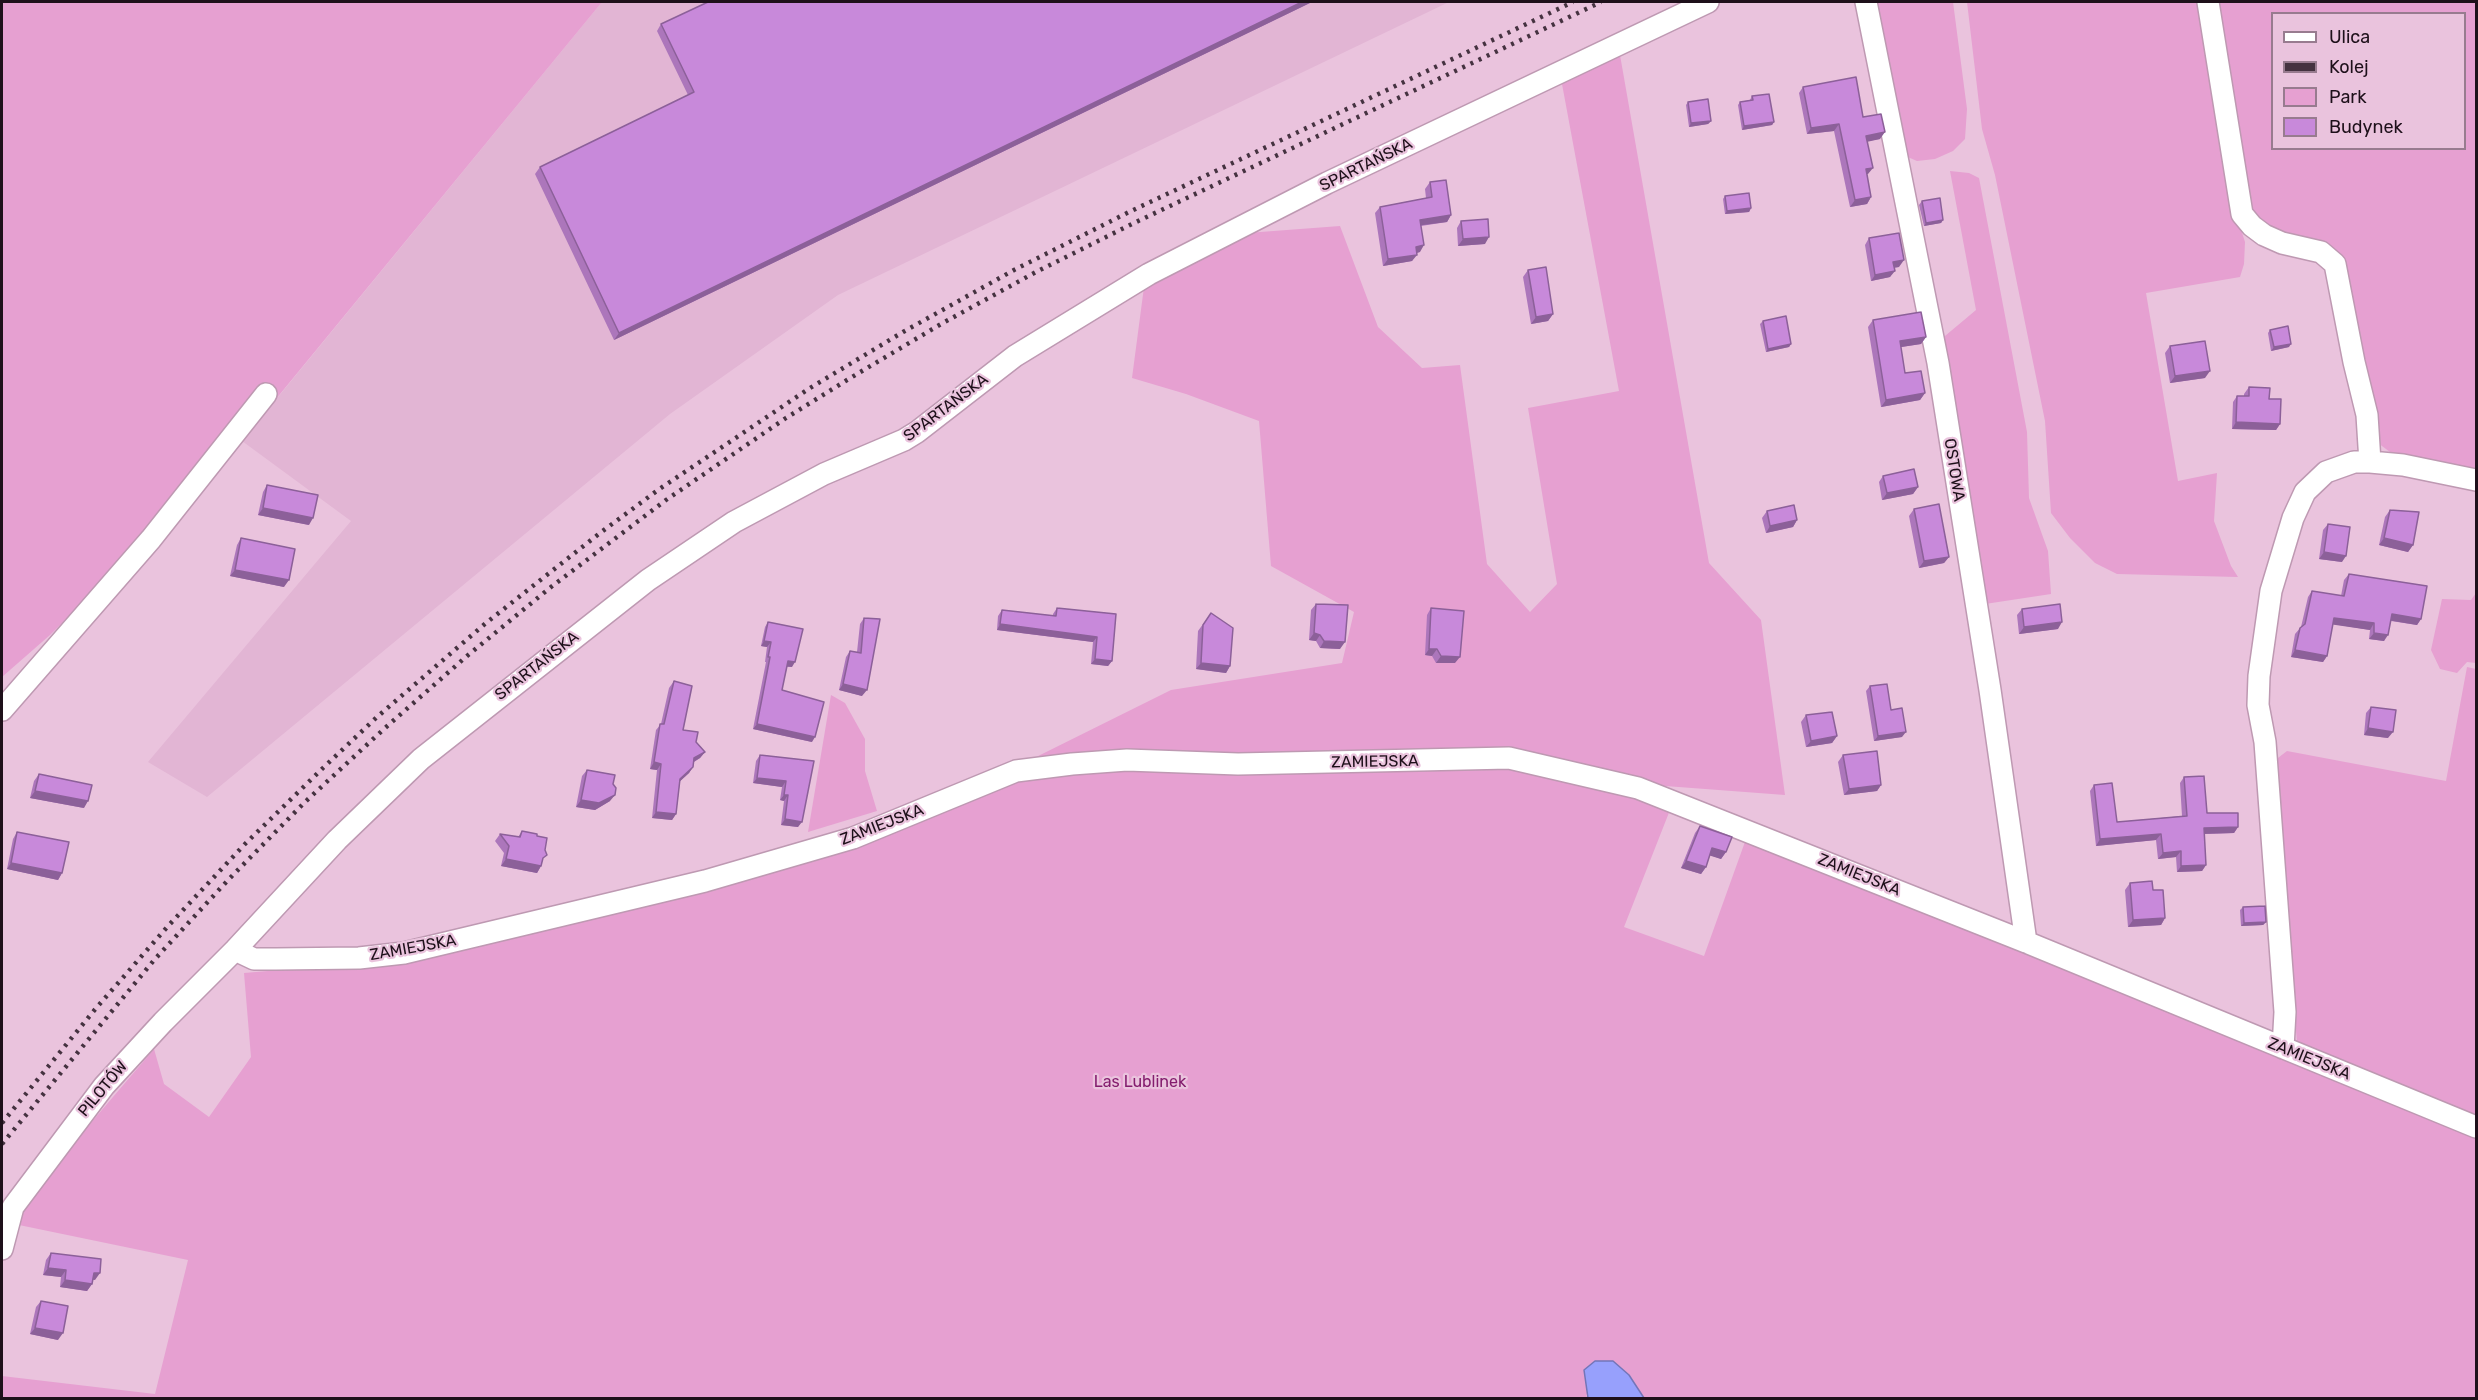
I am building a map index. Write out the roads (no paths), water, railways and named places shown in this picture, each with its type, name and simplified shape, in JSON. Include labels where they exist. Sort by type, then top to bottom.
[{"type":"street","name":"SPARTAŃSKA","points":[[235,950],[337,840],[421,759],[648,580],[718,532],[824,474],[904,440],[1006,362],[1149,274],[1327,183],[1708,2]]},
{"type":"street","name":"OSTOWA","points":[[1866,2],[1938,363],[1990,690],[2026,942]]},
{"type":"street","points":[[2208,2],[2242,214],[2264,235],[2282,243],[2321,252],[2335,264],[2367,415],[2370,462]]},
{"type":"street","points":[[2,710],[151,539],[266,394]]},
{"type":"street","points":[[2283,1048],[2285,1012],[2265,742],[2258,705],[2259,676],[2271,591],[2293,518],[2306,492],[2326,472],[2354,462],[2403,465],[2476,480]]},
{"type":"street","name":"ZAMIEJSKA","points":[[235,950],[254,959],[325,960],[404,953],[705,881],[853,838],[1016,771],[1127,760],[1238,764],[1509,758],[1638,788],[2026,942],[2476,1127]]},
{"type":"street","name":"PILOTÓW","points":[[2,1249],[13,1207],[104,1086],[163,1022],[235,950]]},
{"type":"water","points":[[1595,1361],[1613,1361],[1629,1375],[1644,1398],[1588,1398],[1584,1370]]},
{"type":"railway","points":[[2,1123],[97,1007],[169,925],[245,844],[323,768],[377,717],[486,623],[658,490],[810,388],[903,332],[1014,270],[1129,212],[1573,2]]},
{"type":"railway","points":[[2,1144],[155,959],[305,802],[467,656],[551,587],[666,500],[786,418],[847,380],[941,324],[1036,272],[1134,223],[1601,2]]},
{"type":"park label","name":"Las Lublinek","points":[[1140,1082]]}]
